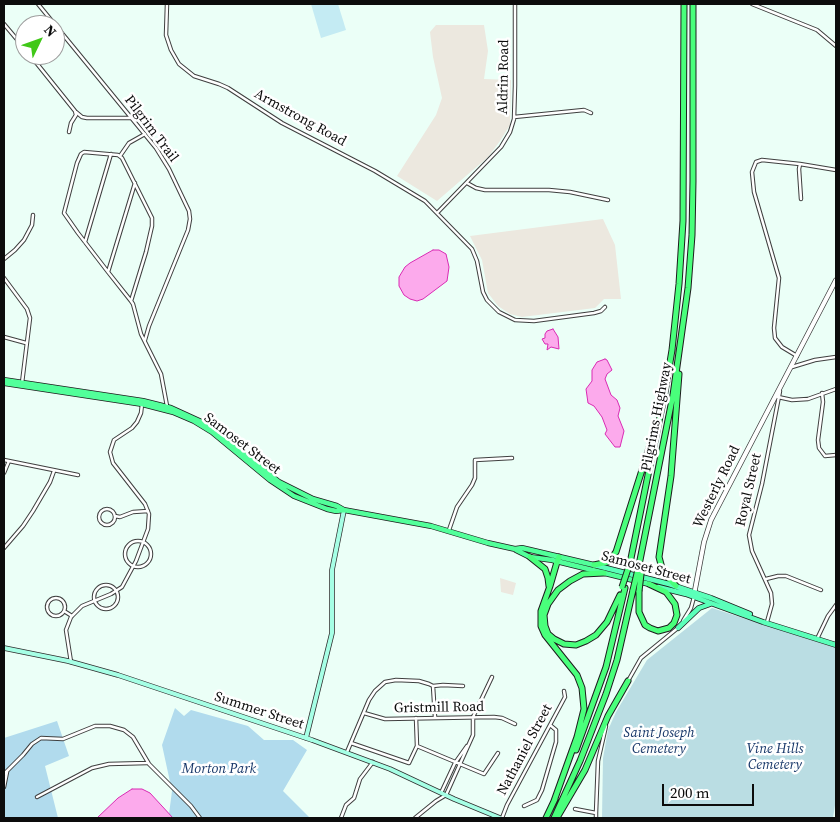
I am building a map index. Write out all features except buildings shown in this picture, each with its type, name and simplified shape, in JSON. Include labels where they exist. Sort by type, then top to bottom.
[{"type":"highway","name":"Pilgrims Highway","points":[[623,588],[630,563],[663,402],[673,342],[681,254],[684,176],[684,4]]},
{"type":"highway","name":"Pilgrims Highway","points":[[636,591],[678,365],[688,288],[692,235],[693,4]]},
{"type":"highway","points":[[676,586],[663,572],[660,557],[672,467],[676,405],[680,381],[678,365]]},
{"type":"highway","name":"Samoset Street","points":[[4,382],[142,403],[188,414],[210,427],[285,486],[306,496],[344,510],[448,531],[515,549],[530,557],[594,565]]},
{"type":"highway","points":[[594,565],[608,562],[616,552],[663,402]]},
{"type":"highway","name":"Samoset Street","points":[[515,549],[522,548],[558,560],[649,584]]},
{"type":"highway","points":[[530,557],[542,565],[546,572],[549,581],[548,592]]},
{"type":"highway","points":[[554,801],[579,732],[583,717],[584,701],[577,675],[542,631],[540,615],[558,560]]},
{"type":"highway","points":[[604,573],[590,573],[578,576],[565,584],[553,596],[546,608],[544,618],[546,630],[554,639],[570,645],[582,644],[591,638],[602,629],[612,615],[623,588]]},
{"type":"highway","points":[[636,591],[640,612],[645,625],[655,630],[669,628],[677,615],[675,604],[671,596],[666,592],[649,584]]},
{"type":"highway","points":[[546,818],[596,698],[612,641],[623,588]]},
{"type":"highway","points":[[555,818],[606,694],[636,591]]},
{"type":"highway","points":[[555,818],[585,770],[608,716],[628,681]]},
{"type":"main road","points":[[306,738],[332,633],[332,570],[344,510]]},
{"type":"main road","name":"Samoset Street","points":[[594,565],[676,586],[713,604],[836,645]]},
{"type":"main road","name":"Samoset Street","points":[[649,584],[694,595],[767,622]]},
{"type":"main road","points":[[678,628],[699,608],[713,604]]},
{"type":"main road","name":"Summer Street","points":[[4,648],[71,662],[118,675],[306,738],[403,774],[501,818]]},
{"type":"street","name":"Pilgrim Trail","points":[[38,4],[145,134],[166,164],[186,204],[190,219],[187,234],[149,326],[145,341]]},
{"type":"street","name":"Armstrong Road","points":[[167,4],[166,35],[171,50],[179,64],[194,76],[228,88],[282,123],[329,146],[418,196],[438,212],[472,248],[477,261],[483,292],[494,308],[504,316],[515,320],[534,321],[594,313],[605,307]]},
{"type":"street","name":"Aldrin Road","points":[[438,212],[505,142],[513,126],[515,4]]},
{"type":"street","points":[[752,4],[817,30],[836,46]]},
{"type":"street","points":[[4,24],[15,37]]},
{"type":"street","points":[[38,65],[81,116],[87,118],[132,118]]},
{"type":"street","points":[[514,117],[584,110],[591,113]]},
{"type":"street","points":[[69,132],[70,123],[76,115],[75,111]]},
{"type":"street","points":[[120,156],[129,143],[145,134]]},
{"type":"street","points":[[131,301],[146,252],[152,221],[135,182],[120,156],[84,152],[77,163],[64,213],[131,301],[136,311],[141,334],[161,374],[166,408]]},
{"type":"street","points":[[85,242],[111,154]]},
{"type":"street","points":[[797,356],[782,347],[775,338],[774,328],[779,278],[755,195],[752,172],[755,165],[762,160],[836,170]]},
{"type":"street","points":[[800,164],[801,199]]},
{"type":"street","points":[[108,272],[135,182]]},
{"type":"street","points":[[467,183],[485,190],[548,190],[572,192],[608,200]]},
{"type":"street","points":[[4,259],[16,250],[24,240],[32,225],[33,215]]},
{"type":"street","points":[[4,278],[29,313],[30,321],[21,384]]},
{"type":"street","name":"Westerly Road","points":[[596,818],[598,761],[608,721],[641,658],[678,628],[689,611],[694,595],[703,546],[711,520],[790,368],[835,287],[836,280]]},
{"type":"street","points":[[4,337],[27,343]]},
{"type":"street","points":[[790,368],[815,360],[836,357]]},
{"type":"street","name":"Royal Street","points":[[767,622],[772,600],[771,589],[752,550],[748,535],[762,484],[780,387]]},
{"type":"street","points":[[778,397],[792,400],[808,399],[836,388]]},
{"type":"street","points":[[822,394],[823,402],[818,448],[825,456],[836,455]]},
{"type":"street","points":[[71,662],[66,630],[72,616],[82,606],[117,591],[125,583],[144,542],[149,524],[148,510],[142,498],[113,463],[110,452],[114,440],[138,422],[142,403]]},
{"type":"street","points":[[448,531],[457,507],[475,478],[475,460],[512,458]]},
{"type":"street","points":[[4,460],[78,475]]},
{"type":"street","points":[[4,472],[9,462]]},
{"type":"street","points":[[4,548],[33,511],[50,482],[54,470]]},
{"type":"street","points":[[107,508],[113,511],[115,516],[113,522],[107,525],[102,523],[99,517],[102,510],[107,508]]},
{"type":"street","points":[[115,516],[120,517],[133,512],[148,510]]},
{"type":"street","points":[[134,542],[144,542],[150,549],[150,559],[144,566],[134,566],[128,563],[125,558],[126,548],[134,542]]},
{"type":"street","points":[[766,579],[775,576],[786,576],[821,590]]},
{"type":"street","points":[[111,585],[117,591],[118,599],[112,608],[101,608],[94,601],[94,592],[100,586],[111,585]]},
{"type":"street","points":[[55,598],[61,600],[65,606],[64,611],[59,615],[51,614],[48,609],[49,602],[55,598]]},
{"type":"street","points":[[817,639],[828,616],[836,605]]},
{"type":"street","points":[[64,611],[72,616]]},
{"type":"street","points":[[416,818],[444,794],[460,765],[474,730],[474,717],[492,677]]},
{"type":"street","points":[[347,753],[364,713],[376,691],[385,682],[396,680],[419,681],[433,686],[462,686]]},
{"type":"street","points":[[433,686],[435,718]]},
{"type":"street","name":"Nathaniel Street","points":[[501,818],[565,697],[564,691]]},
{"type":"street","name":"Gristmill Road","points":[[364,713],[385,719],[502,718],[515,724]]},
{"type":"street","points":[[351,743],[407,763],[410,761],[417,746],[416,718]]},
{"type":"street","points":[[524,806],[535,802],[539,797],[556,742],[557,730],[550,724]]},
{"type":"street","points":[[4,787],[5,773],[32,744],[41,738],[63,739],[91,727],[102,725],[118,728],[128,733],[148,763],[191,806],[200,818]]},
{"type":"street","points":[[444,794],[455,763],[468,745]]},
{"type":"street","points":[[417,746],[484,774],[498,753]]},
{"type":"street","points":[[37,797],[92,768],[132,762],[148,763]]},
{"type":"street","points":[[341,818],[346,805],[354,798],[361,776],[373,762]]},
{"type":"street","points":[[575,810],[596,813]]},
{"type":"shaded area","points":[[311,4],[338,4],[346,30],[321,38]]},
{"type":"shaded area","points":[[436,25],[484,25],[488,51],[484,79],[511,80],[510,125],[488,157],[437,201],[397,176],[436,115],[442,98],[433,57],[430,32]]},
{"type":"shaded area","points":[[603,219],[615,245],[621,299],[604,299],[595,308],[522,317],[510,314],[498,306],[488,293],[482,260],[470,236]]},
{"type":"shaded area","points":[[433,250],[439,250],[446,254],[449,267],[447,281],[423,299],[417,301],[410,299],[404,295],[399,286],[399,277],[410,263]]},
{"type":"shaded area","points":[[553,329],[558,337],[559,349],[551,347],[547,350],[548,344],[545,344],[542,339],[545,338],[547,331]]},
{"type":"shaded area","points":[[605,359],[612,370],[605,379],[611,395],[617,400],[620,408],[618,416],[624,431],[620,447],[615,447],[605,434],[607,430],[602,417],[594,406],[588,403],[586,389],[592,381],[592,370],[597,362]]},
{"type":"shaded area","points":[[500,578],[516,583],[513,595],[501,592]]},
{"type":"shaded area","points":[[132,789],[142,789],[150,793],[173,818],[97,818],[118,798]]},
{"type":"green space","name":"Vine Hills Cemetery","points":[[712,608],[836,648],[836,799],[833,818],[602,818],[603,758],[608,730],[616,712],[647,660]]},
{"type":"green space","name":"Morton Park","points":[[175,708],[184,716],[191,710],[248,726],[264,740],[293,740],[307,750],[283,791],[310,818],[115,818],[169,814],[172,791],[162,745]]},
{"type":"green space","points":[[57,721],[69,756],[45,766],[58,818],[4,818],[4,738]]},
{"type":"park label","name":"Saint Joseph Cemetery","points":[[659,742]]}]
